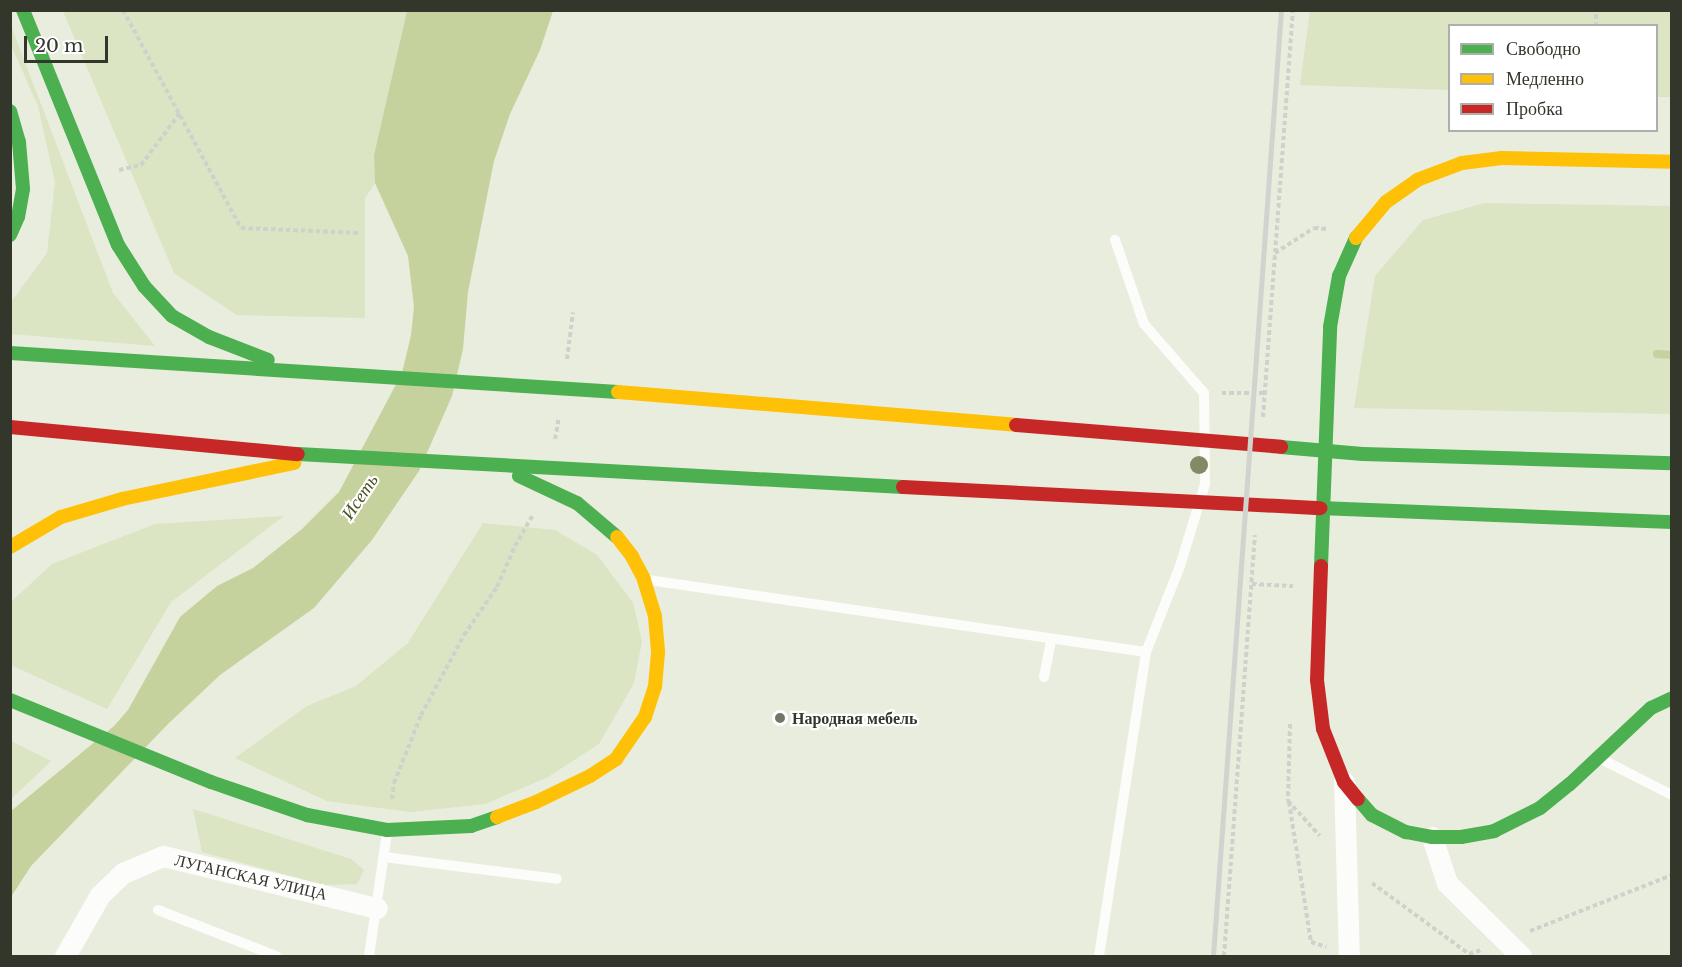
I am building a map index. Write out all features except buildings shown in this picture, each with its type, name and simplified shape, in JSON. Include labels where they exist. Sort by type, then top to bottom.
[{"type":"main road","points":[[23,10],[118,245],[144,286],[172,316],[209,337],[297,372]]},
{"type":"main road","points":[[10,236],[18,217],[23,189],[20,142],[12,115]]},
{"type":"main road","points":[[1671,162],[1502,158],[1462,163],[1417,180],[1386,202],[1359,232],[1339,276],[1330,327],[1317,680],[1323,729],[1344,782],[1372,815],[1406,832],[1432,837],[1461,837],[1494,831],[1518,821],[1570,784],[1651,708],[1671,698]]},
{"type":"main road","points":[[10,353],[621,392],[1363,454],[1671,463]]},
{"type":"main road","points":[[10,427],[326,457],[495,467],[1359,510],[1671,522]]},
{"type":"main road","points":[[10,547],[61,517],[122,499],[326,457]]},
{"type":"main road","points":[[10,700],[211,782],[307,814],[387,830],[471,826],[536,802],[590,777],[616,759],[633,738],[645,717],[655,687],[658,651],[655,616],[644,579],[632,556],[611,529],[577,503],[543,484],[495,467]]},
{"type":"street","points":[[1344,782],[1349,956]]},
{"type":"street","points":[[1432,837],[1447,883],[1507,940],[1521,957]]},
{"type":"street","name":"ЛУГАНСКАЯ УЛИЦА","points":[[65,957],[100,895],[123,873],[163,856],[376,908]]},
{"type":"lane","points":[[1099,957],[1146,652],[1180,566],[1205,484],[1204,393],[1144,324],[1115,240]]},
{"type":"lane","points":[[644,579],[1146,652]]},
{"type":"lane","points":[[1044,677],[1051,640]]},
{"type":"lane","points":[[1598,757],[1671,795]]},
{"type":"lane","points":[[369,957],[387,830]]},
{"type":"lane","points":[[384,857],[556,879]]},
{"type":"lane","points":[[158,910],[276,957]]},
{"type":"path","points":[[123,10],[241,228],[360,233]]},
{"type":"path","points":[[1275,253],[1314,228],[1329,229],[1326,239]]},
{"type":"path","points":[[566,367],[573,312]]},
{"type":"path","points":[[1204,393],[1265,393]]},
{"type":"path","points":[[553,444],[560,413]]},
{"type":"path","points":[[387,830],[394,783],[422,715],[464,635],[497,587],[515,546],[537,510],[543,484]]},
{"type":"path","points":[[1295,598],[1296,574]]},
{"type":"path","points":[[1252,584],[1295,586],[1320,583]]},
{"type":"path","points":[[1290,723],[1288,801],[1311,942],[1349,956]]},
{"type":"path","points":[[1288,801],[1346,864],[1469,954],[1671,875]]},
{"type":"shaded area","points":[[63,11],[407,11],[374,155],[375,183],[365,198],[365,318],[237,315],[174,273]]},
{"type":"shaded area","points":[[1310,11],[1671,11],[1671,97],[1658,97],[1658,24],[1448,24],[1448,90],[1300,85]]},
{"type":"shaded area","points":[[10,23],[113,293],[155,346],[11,334],[11,302],[47,253],[55,182],[38,106],[11,45]]},
{"type":"shaded area","points":[[1485,203],[1671,206],[1671,414],[1354,408],[1375,276],[1423,220]]},
{"type":"shaded area","points":[[284,516],[171,602],[107,709],[11,665],[11,602],[52,564],[155,524]]},
{"type":"shaded area","points":[[483,523],[555,530],[597,555],[633,603],[642,641],[634,683],[599,744],[548,777],[485,804],[410,812],[327,801],[235,758],[307,706],[356,686],[408,643]]},
{"type":"shaded area","points":[[11,741],[51,761],[11,799]]},
{"type":"shaded area","points":[[193,809],[351,859],[364,870],[357,884],[325,885],[202,852]]},
{"type":"water","name":"Исеть","points":[[407,11],[553,11],[540,50],[510,114],[494,161],[468,292],[463,349],[452,396],[419,471],[372,540],[314,608],[220,675],[168,724],[31,866],[11,897],[11,811],[114,726],[128,710],[180,617],[217,586],[253,568],[302,529],[339,492],[402,373],[411,335],[414,307],[408,256],[375,183],[374,155]]},
{"type":"waterway","points":[[1657,354],[1672,355]]},
{"type":"railway","points":[[1213,956],[1281,10]]},
{"type":"traffic: fast","points":[[23,10],[118,245],[144,286],[172,316],[209,337],[268,360]]},
{"type":"traffic: fast","points":[[10,111],[19,142],[23,189],[18,217],[10,235]]},
{"type":"traffic: fast","points":[[1321,566],[1330,327],[1339,276],[1356,238]]},
{"type":"traffic: fast","points":[[10,353],[618,392]]},
{"type":"traffic: fast","points":[[1281,447],[1363,454],[1672,463]]},
{"type":"traffic: fast","points":[[298,454],[903,487]]},
{"type":"traffic: fast","points":[[519,476],[577,503],[617,537]]},
{"type":"traffic: fast","points":[[1320,508],[1672,522]]},
{"type":"traffic: fast","points":[[1358,799],[1372,815],[1406,832],[1432,837],[1461,837],[1494,831],[1540,808],[1570,784],[1651,708],[1672,698]]},
{"type":"traffic: fast","points":[[10,700],[211,782],[307,815],[387,830],[471,826],[497,817]]},
{"type":"traffic: slow","points":[[1356,238],[1386,202],[1417,180],[1462,163],[1502,158],[1672,162]]},
{"type":"traffic: slow","points":[[618,392],[1016,425]]},
{"type":"traffic: slow","points":[[10,547],[61,517],[122,499],[294,463]]},
{"type":"traffic: slow","points":[[497,817],[536,802],[590,776],[616,759],[645,717],[655,687],[658,651],[655,616],[644,579],[632,556],[617,537]]},
{"type":"traffic: jam","points":[[1016,425],[1281,447]]},
{"type":"traffic: jam","points":[[10,427],[298,454]]},
{"type":"traffic: jam","points":[[903,487],[1320,508]]},
{"type":"traffic: jam","points":[[1321,566],[1317,680],[1323,729],[1344,782],[1358,799]]},
{"type":"place","name":"Народная мебель","points":[[780,718]]}]
